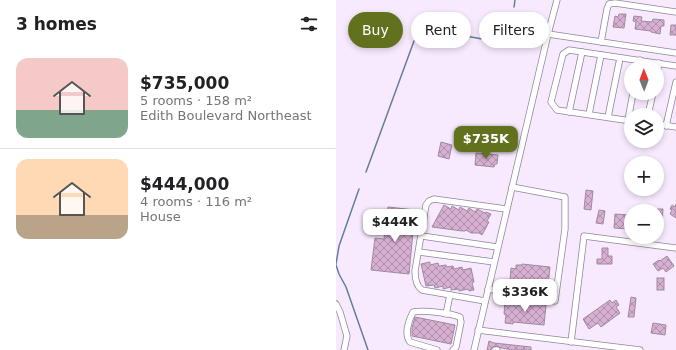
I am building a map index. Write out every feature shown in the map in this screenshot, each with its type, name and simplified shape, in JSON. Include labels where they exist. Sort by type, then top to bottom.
[{"type":"street","points":[[549,30],[557,0]]},
{"type":"street","points":[[601,42],[609,4],[615,3],[676,12]]},
{"type":"street","points":[[549,34],[676,53]]},
{"type":"street","points":[[474,350],[545,48]]},
{"type":"street","points":[[624,119],[557,110],[551,102],[563,54],[569,50],[640,60]]},
{"type":"street","points":[[569,112],[582,52]]},
{"type":"street","points":[[589,114],[601,55]]},
{"type":"street","points":[[608,117],[620,58]]},
{"type":"street","points":[[664,64],[676,66]]},
{"type":"street","points":[[676,82],[666,126],[676,127]]},
{"type":"street","points":[[488,289],[555,301],[565,230],[565,197],[512,187]]},
{"type":"street","points":[[485,301],[422,290],[418,288],[415,271],[426,205],[429,201],[434,199],[506,209]]},
{"type":"street","points":[[422,236],[498,248]]},
{"type":"street","points":[[571,342],[584,236],[676,248]]},
{"type":"street","points":[[419,252],[494,262]]},
{"type":"street","points":[[446,314],[450,295]]},
{"type":"street","points":[[336,304],[347,336],[344,350]]},
{"type":"street","points":[[437,350],[410,342],[408,340],[407,332],[413,312],[421,311],[460,317],[461,320],[456,347],[453,350]]},
{"type":"street","points":[[478,330],[640,350]]},
{"type":"building","points":[[619,14],[626,14],[624,28],[613,27],[615,16],[618,17]]},
{"type":"building","points":[[634,16],[642,17],[641,21],[652,22],[653,19],[664,20],[664,26],[661,26],[660,34],[635,29],[636,22],[633,21]]},
{"type":"building","points":[[671,25],[676,25],[676,35],[670,35]]},
{"type":"building","points":[[441,142],[452,145],[449,159],[438,156]]},
{"type":"building","points":[[476,153],[498,155],[497,164],[495,164],[494,167],[475,165]]},
{"type":"building","points":[[586,190],[593,191],[591,210],[584,209]]},
{"type":"building","points":[[676,204],[676,218],[670,214],[672,210],[670,209],[672,205],[675,207]]},
{"type":"building","points":[[444,205],[451,209],[452,206],[459,210],[460,207],[467,211],[469,208],[475,212],[477,209],[491,214],[487,221],[489,222],[482,235],[479,233],[471,233],[466,230],[462,231],[432,227]]},
{"type":"building","points":[[388,207],[415,210],[409,274],[371,270],[375,238],[384,239]]},
{"type":"building","points":[[599,210],[605,211],[603,224],[596,223]]},
{"type":"building","points":[[615,214],[624,215],[624,229],[614,228]]},
{"type":"building","points":[[602,248],[608,248],[608,256],[612,256],[612,264],[597,264],[597,259],[602,259]]},
{"type":"building","points":[[667,256],[674,266],[666,272],[663,268],[658,271],[653,264]]},
{"type":"building","points":[[430,262],[430,265],[438,263],[439,266],[453,266],[454,269],[462,267],[463,270],[471,268],[474,290],[469,291],[468,289],[459,291],[459,289],[451,290],[451,287],[443,289],[443,286],[435,288],[434,285],[426,286],[421,264]]},
{"type":"building","points":[[522,264],[550,267],[548,286],[510,282],[511,268],[516,269],[516,265]]},
{"type":"building","points":[[657,278],[664,278],[664,290],[657,290]]},
{"type":"building","points":[[631,297],[636,298],[634,317],[628,317]]},
{"type":"building","points":[[610,300],[612,303],[616,300],[619,305],[616,307],[620,313],[601,327],[598,323],[589,329],[583,319]]},
{"type":"building","points":[[505,301],[546,305],[544,325],[513,322],[513,324],[505,323]]},
{"type":"building","points":[[415,317],[455,325],[451,344],[412,336],[412,328]]},
{"type":"building","points":[[653,323],[666,325],[665,335],[651,333]]},
{"type":"building","points":[[489,341],[494,343],[531,347],[531,350],[513,350],[497,346],[493,347],[491,350],[487,350]]},
{"type":"waterway","points":[[514,7],[515,0]]},
{"type":"waterway","points":[[366,172],[414,41],[419,33],[425,30],[432,30],[479,38]]},
{"type":"waterway","points":[[336,264],[339,246],[359,189]]},
{"type":"waterway","points":[[336,265],[346,287],[368,350]]}]
